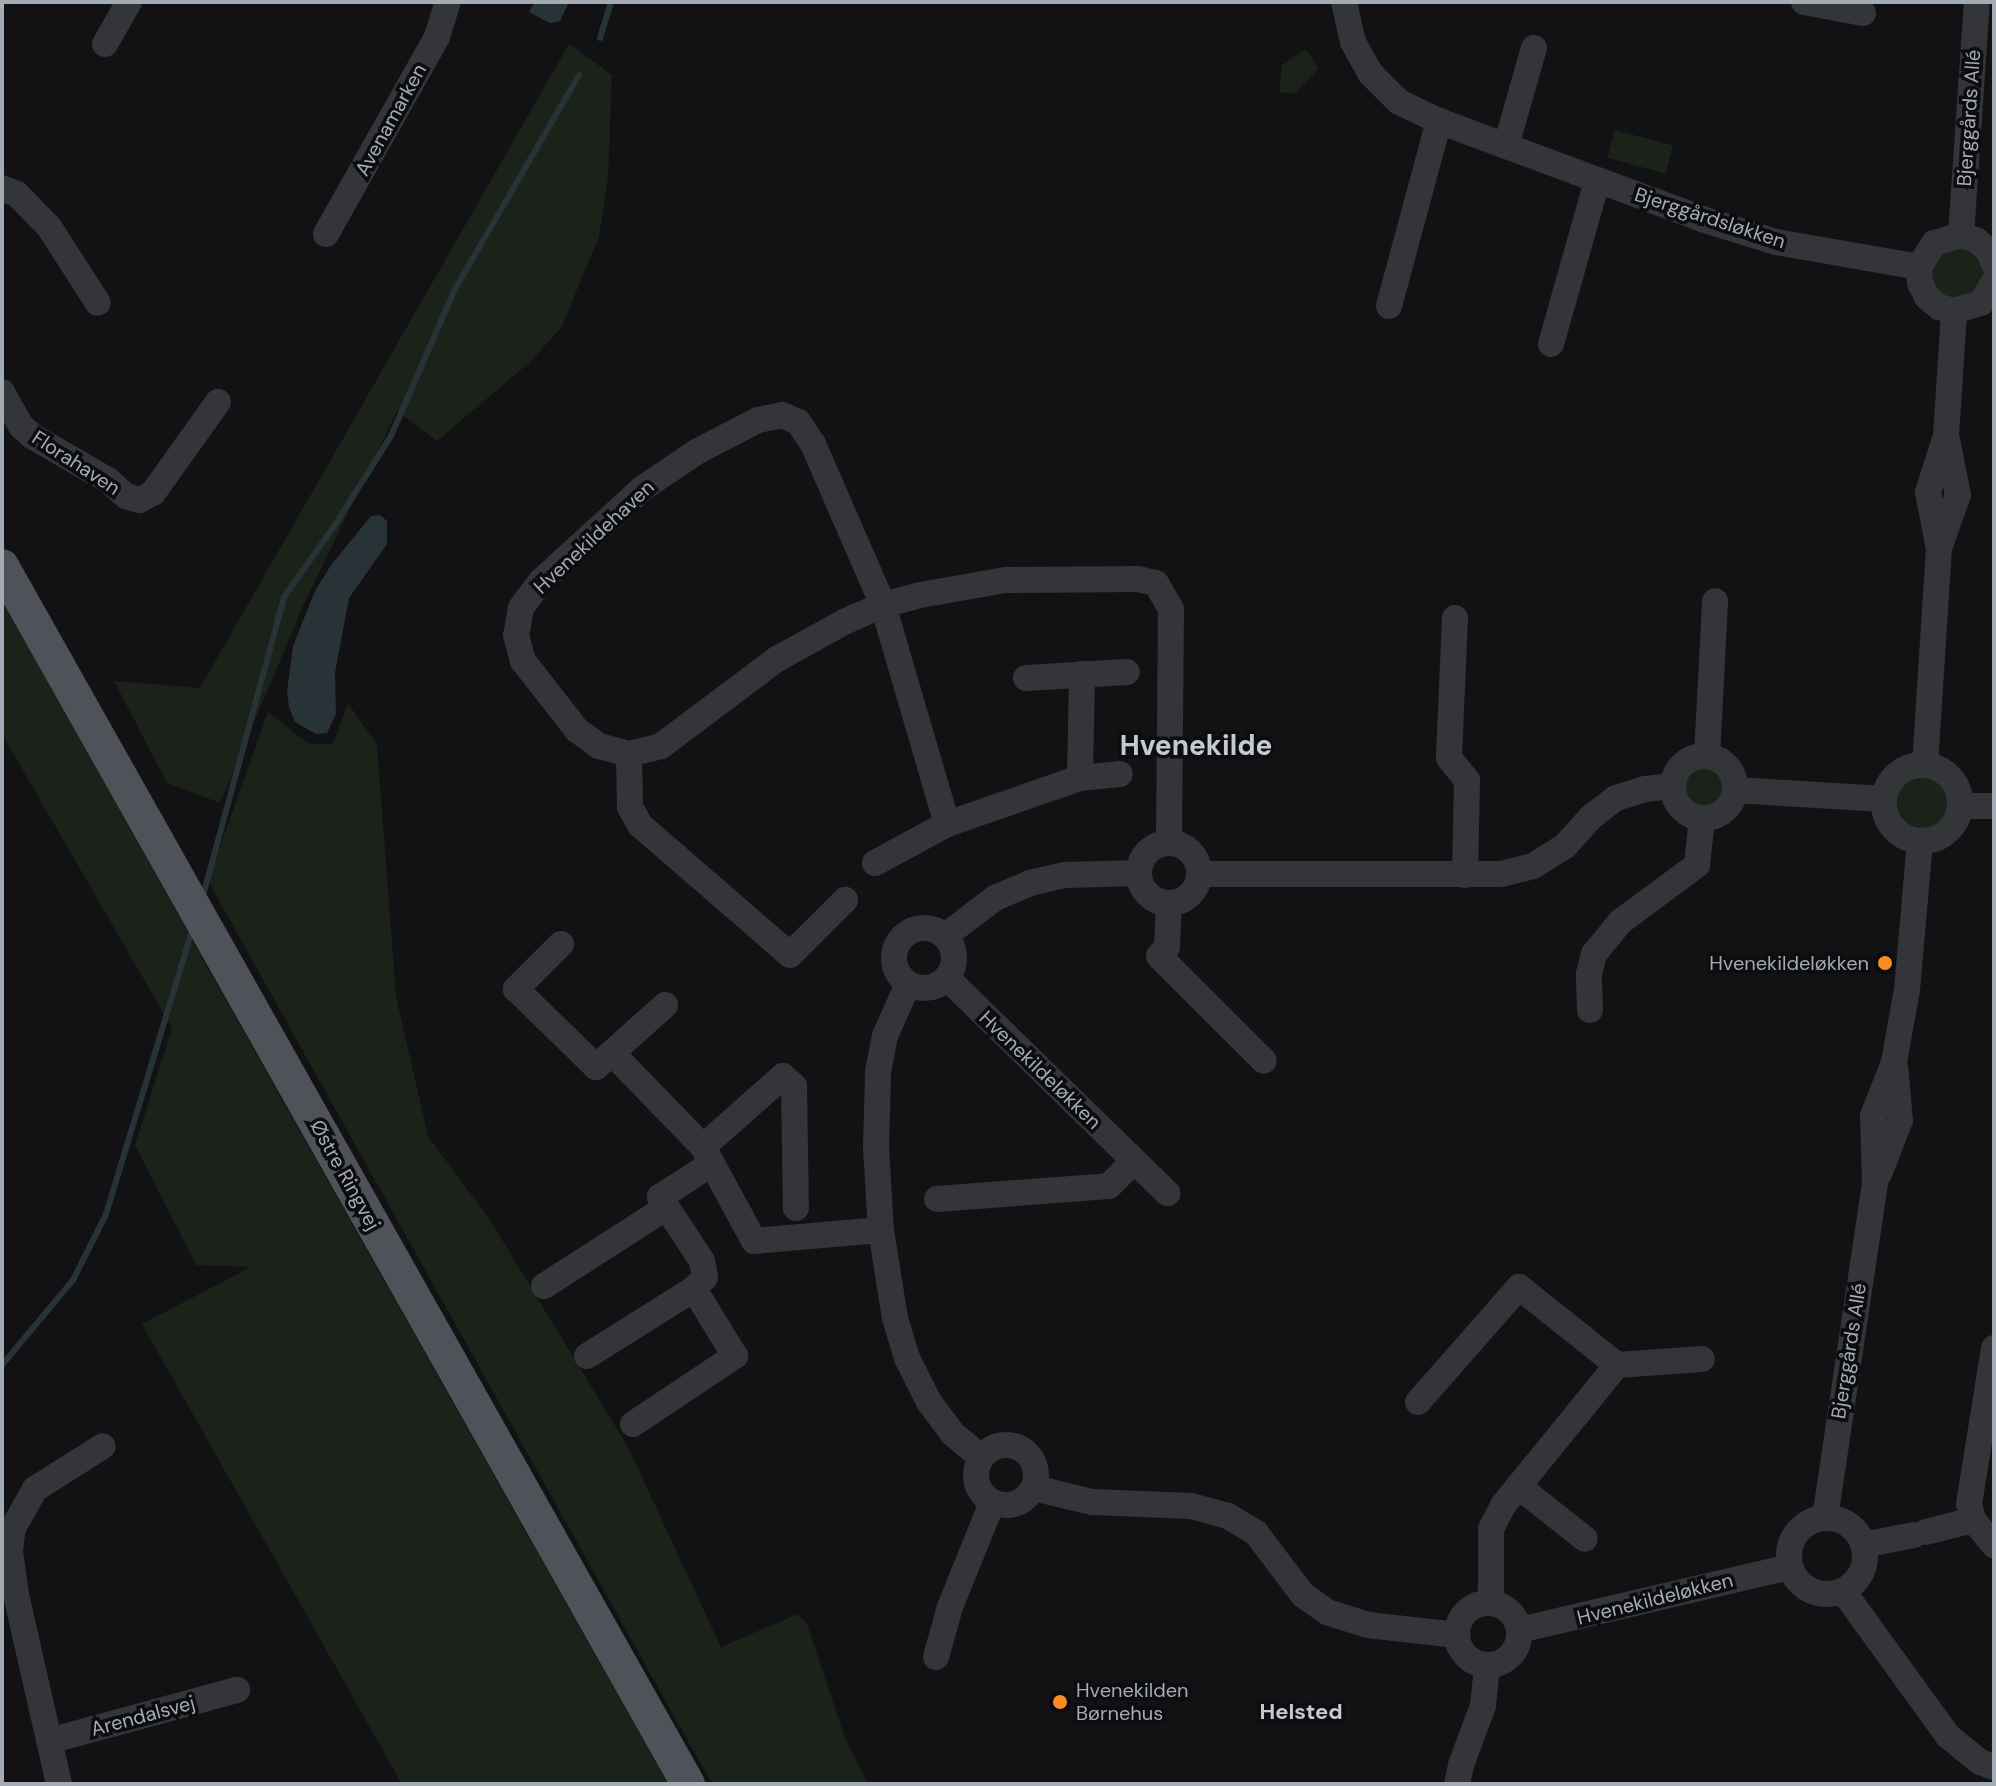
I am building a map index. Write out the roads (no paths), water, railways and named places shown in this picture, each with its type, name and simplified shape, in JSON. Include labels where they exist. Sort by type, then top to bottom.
[{"type":"main road","name":"Østre Ringvej","points":[[2,566],[688,1784]]},
{"type":"street","points":[[105,44],[129,2]]},
{"type":"street","name":"Avenamarken","points":[[326,234],[437,37],[448,2]]},
{"type":"street","name":"Bjerggårdsløkken","points":[[1344,2],[1353,42],[1370,73],[1399,102],[1439,121],[1597,181],[1776,242],[1919,267]]},
{"type":"street","points":[[1804,2],[1863,13]]},
{"type":"street","name":"Bjerggårds Allé","points":[[1961,235],[1977,2]]},
{"type":"street","points":[[1506,146],[1534,48]]},
{"type":"street","points":[[1389,306],[1439,121]]},
{"type":"street","points":[[1551,344],[1597,181]]},
{"type":"street","points":[[2,188],[17,194],[49,227],[98,303]]},
{"type":"street","points":[[1994,264],[1988,250],[1976,240],[1961,235],[1934,243],[1919,267],[1920,283],[1927,297],[1939,307],[1954,311],[1981,303],[1994,281]]},
{"type":"street","points":[[1925,765],[1939,549],[1928,492],[1946,436],[1954,311]]},
{"type":"street","name":"Florahaven","points":[[2,392],[21,426],[32,436],[108,480],[126,496],[139,500],[153,493],[218,402]]},
{"type":"street","name":"Hvenekildehaven","points":[[629,754],[599,746],[577,730],[523,661],[516,635],[521,608],[541,581],[643,488],[698,451],[758,420],[782,415],[798,422],[813,444],[883,605],[947,824]]},
{"type":"street","points":[[845,900],[790,955],[640,825],[630,807],[629,754],[661,746],[777,659],[834,627],[883,605],[920,595],[1006,580],[1138,579],[1156,583],[1171,609],[1169,842]]},
{"type":"street","points":[[1707,756],[1715,601]]},
{"type":"street","points":[[1455,618],[1449,758],[1467,780],[1465,875]]},
{"type":"street","points":[[1026,678],[1127,672]]},
{"type":"street","points":[[1080,778],[1082,674]]},
{"type":"street","points":[[1707,756],[1716,758],[1731,771],[1735,790],[1733,799],[1721,814],[1702,818],[1693,816],[1679,804],[1674,786],[1680,768],[1688,761],[1707,756]]},
{"type":"street","points":[[1925,765],[1947,774],[1960,794],[1960,806],[1951,828],[1932,840],[1920,841],[1908,839],[1889,823],[1884,799],[1893,778],[1913,766],[1925,765]]},
{"type":"street","points":[[875,863],[947,824],[1080,778],[1120,774]]},
{"type":"street","points":[[1200,874],[1501,874],[1533,866],[1565,846],[1590,818],[1616,798],[1645,789],[1674,786]]},
{"type":"street","points":[[1735,790],[1884,799]]},
{"type":"street","points":[[1960,806],[1994,806]]},
{"type":"street","points":[[1590,1010],[1589,974],[1594,954],[1620,922],[1697,865],[1702,818]]},
{"type":"street","name":"Bjerggårds Allé","points":[[1825,1518],[1875,1183],[1873,1116],[1894,1062],[1910,973],[1920,841]]},
{"type":"street","points":[[1169,842],[1187,848],[1199,864],[1200,874],[1187,898],[1169,903],[1159,902],[1144,891],[1138,873],[1140,863],[1151,848],[1169,842]]},
{"type":"street","points":[[945,936],[995,898],[1030,883],[1065,875],[1138,873]]},
{"type":"street","points":[[1169,903],[1167,947],[1159,956],[1264,1061]]},
{"type":"street","points":[[929,928],[945,936],[951,944],[954,961],[947,978],[924,988],[908,984],[896,970],[898,944],[919,929],[929,928]]},
{"type":"street","points":[[556,961],[516,989],[596,1067],[665,1005]]},
{"type":"street","name":"Hvenekildeløkken","points":[[947,978],[1167,1193]]},
{"type":"street","points":[[908,984],[885,1036],[878,1073],[876,1147],[881,1230],[895,1318],[907,1358],[929,1402],[944,1423],[981,1457]]},
{"type":"street","points":[[612,1053],[707,1156],[754,1241],[881,1230]]},
{"type":"street","points":[[587,1356],[694,1289],[705,1277],[702,1261],[660,1197],[707,1156],[783,1076],[794,1086],[796,1208]]},
{"type":"street","points":[[937,1199],[1109,1186],[1134,1161]]},
{"type":"street","points":[[544,1286],[667,1207]]},
{"type":"street","points":[[1418,1402],[1519,1287],[1617,1365],[1702,1359]]},
{"type":"street","points":[[633,1424],[735,1356],[694,1289]]},
{"type":"street","points":[[1994,1348],[1969,1504],[1973,1520],[1994,1545]]},
{"type":"street","points":[[1491,1603],[1491,1529],[1518,1486],[1617,1365]]},
{"type":"street","points":[[999,1445],[1021,1448],[1035,1465],[1034,1488],[1016,1504],[992,1503],[982,1495],[976,1483],[976,1469],[981,1457],[999,1445]]},
{"type":"street","points":[[59,1784],[16,1595],[10,1551],[13,1528],[35,1489],[103,1446]]},
{"type":"street","points":[[1518,1486],[1585,1539]]},
{"type":"street","points":[[1034,1488],[1092,1502],[1191,1506],[1228,1516],[1256,1533],[1303,1595],[1327,1612],[1368,1625],[1457,1635]]},
{"type":"street","points":[[936,1657],[955,1594],[992,1503]]},
{"type":"street","points":[[1825,1518],[1849,1525],[1863,1545],[1863,1567],[1852,1585],[1843,1591],[1830,1594],[1805,1588],[1790,1567],[1791,1545],[1796,1534],[1804,1526],[1825,1518]]},
{"type":"street","points":[[1863,1545],[1973,1520]]},
{"type":"street","name":"Hvenekildeløkken","points":[[1519,1630],[1790,1567]]},
{"type":"street","points":[[1843,1591],[1948,1736],[1980,1762],[1994,1767]]},
{"type":"street","points":[[1491,1603],[1510,1612],[1519,1630],[1511,1655],[1500,1663],[1487,1666],[1466,1656],[1457,1635],[1467,1611],[1491,1603]]},
{"type":"street","points":[[1457,1784],[1484,1702],[1487,1666]]},
{"type":"street","name":"Arendalsvej","points":[[49,1741],[237,1690]]},
{"type":"waterway","points":[[600,38],[611,2]]},
{"type":"waterway","points":[[204,892],[284,597],[335,525],[391,436],[455,289],[579,75]]},
{"type":"waterway","points":[[2,1365],[73,1280],[106,1214],[191,934]]},
{"type":"place","name":"Hvenekildeløkken","points":[[1885,963]]},
{"type":"place","name":"Hvenekilden Børnehus","points":[[1060,1702]]},
{"type":"district","name":"Hvenekilde","points":[[1196,746]]},
{"type":"district","name":"Helsted","points":[[1301,1712]]}]
